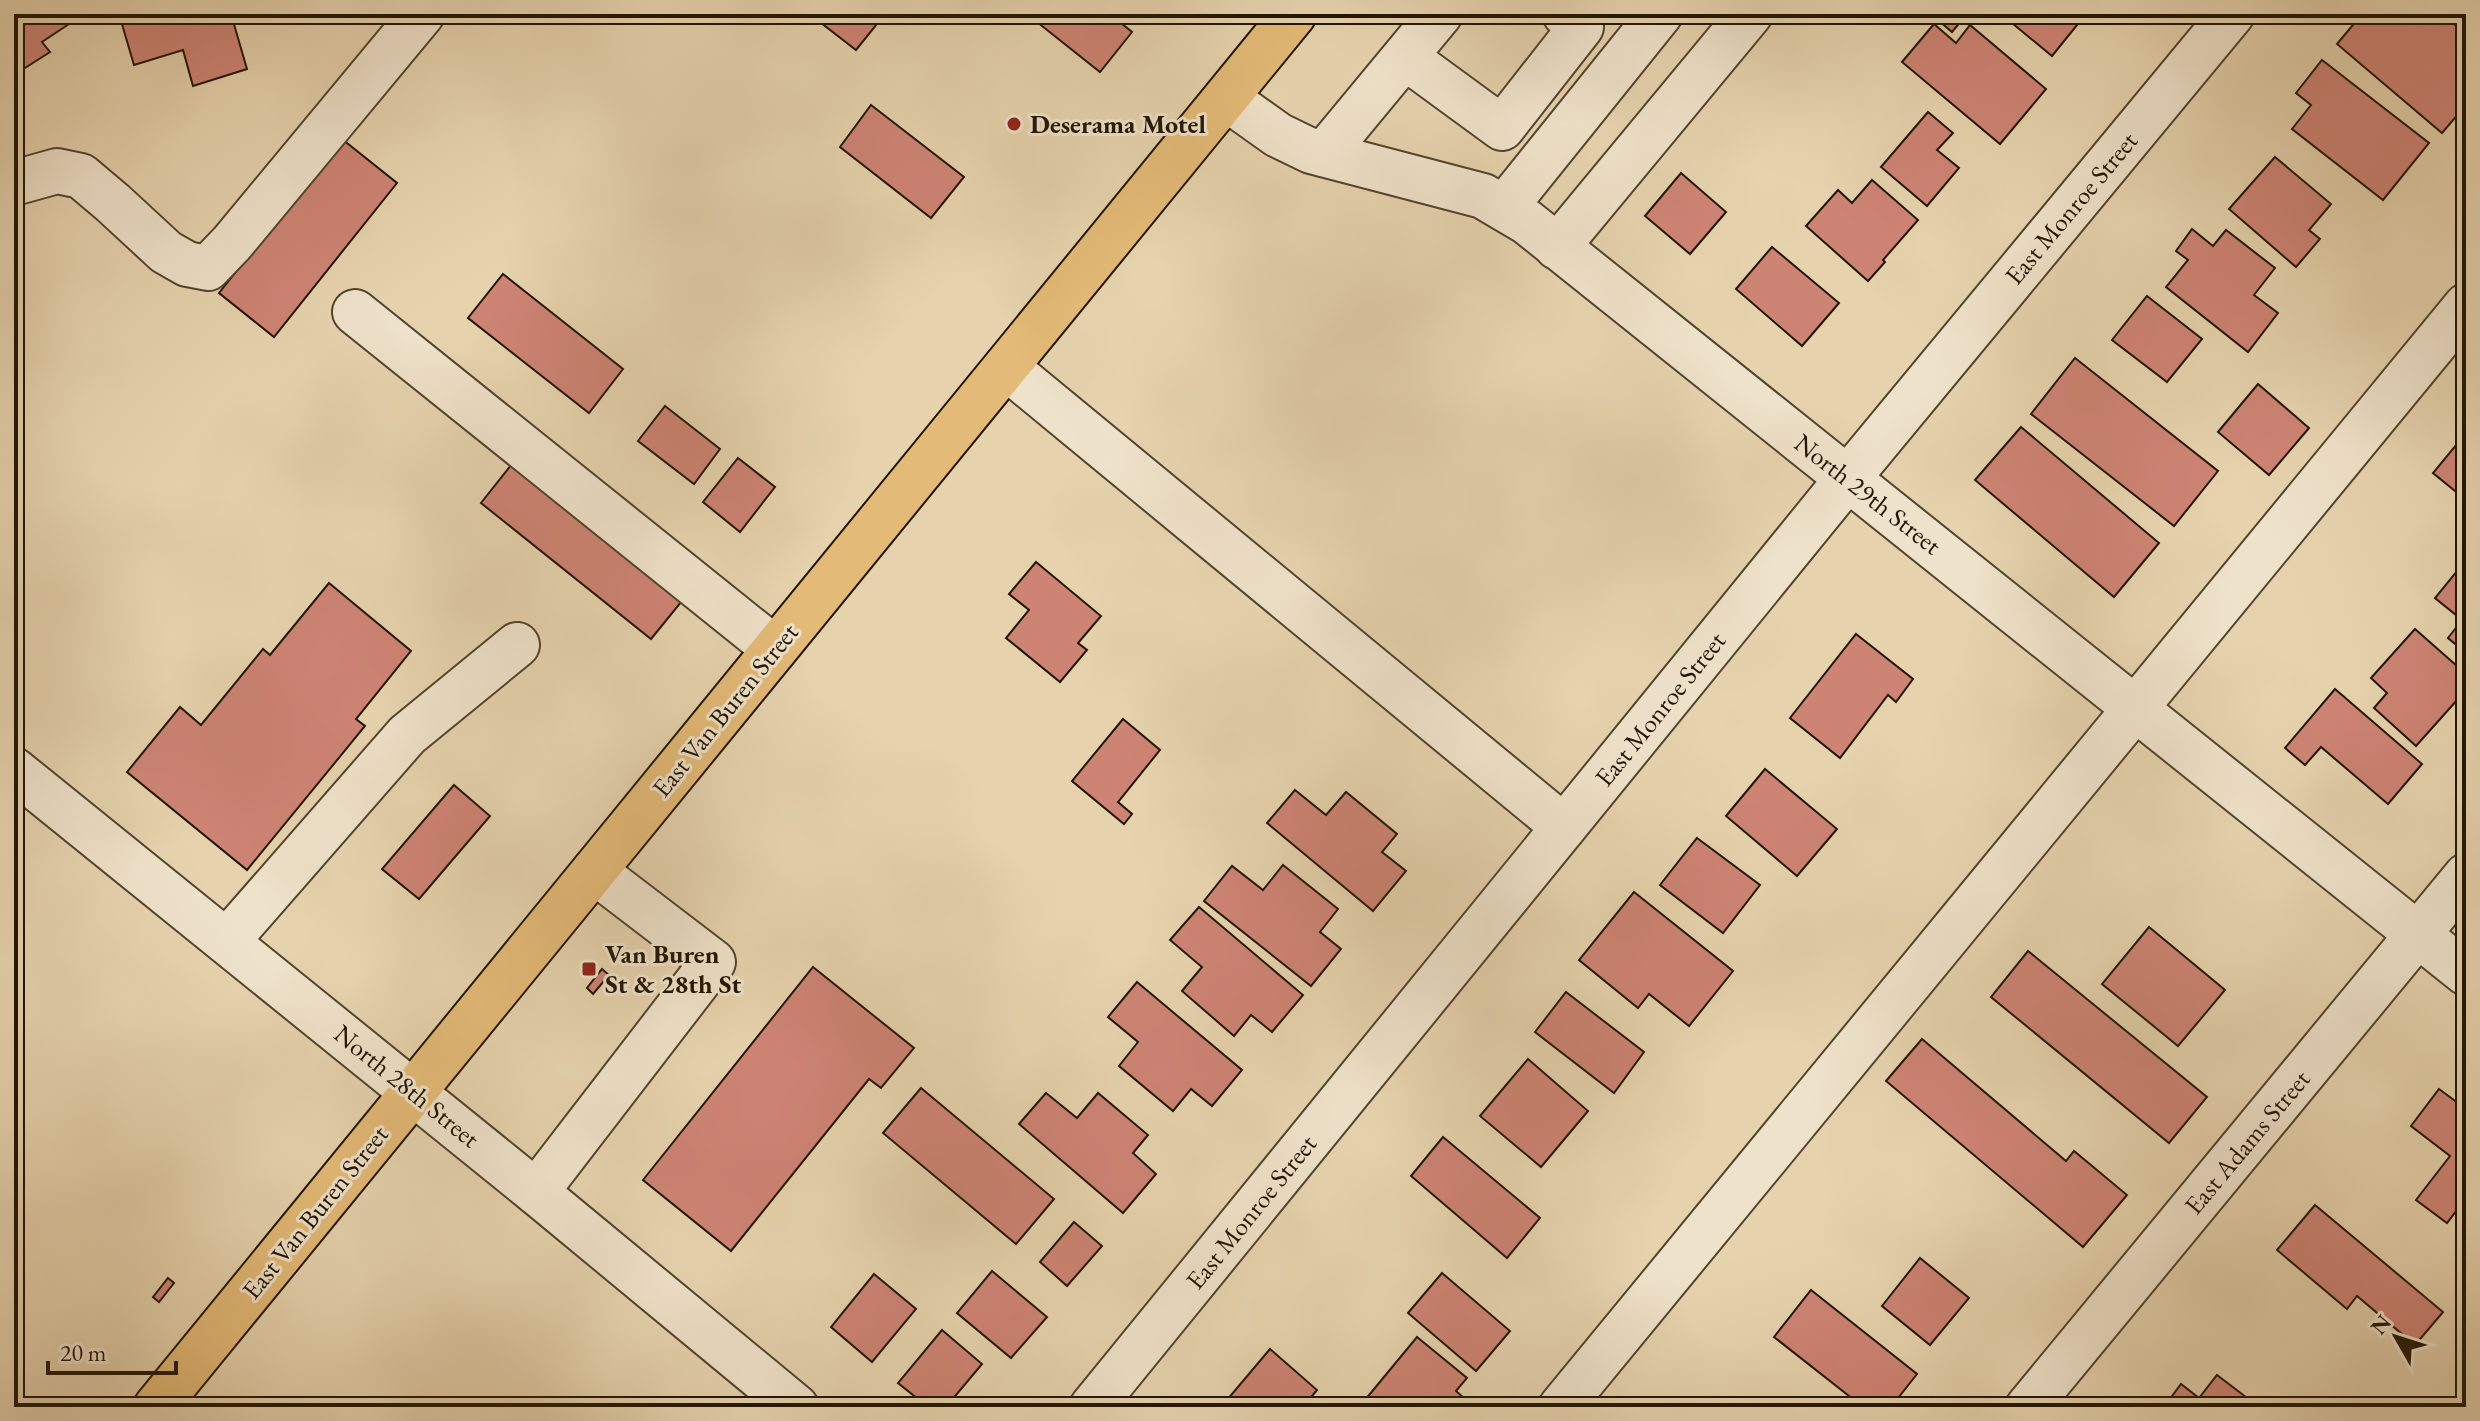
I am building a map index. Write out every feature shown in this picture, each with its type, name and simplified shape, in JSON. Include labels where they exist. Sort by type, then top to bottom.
[{"type":"main road","name":"East Van Buren Street","points":[[156,1407],[1226,98],[1280,19]]},
{"type":"street","points":[[14,183],[57,171],[81,176],[166,252],[187,264],[208,268],[422,14]]},
{"type":"street","points":[[1324,154],[1440,14]]},
{"type":"street","points":[[1405,57],[1502,128],[1581,27],[1565,14]]},
{"type":"street","points":[[1504,208],[1660,14]]},
{"type":"street","points":[[1557,247],[1750,14]]},
{"type":"street","name":"East Monroe Street","points":[[1092,1407],[1848,478],[2232,14]]},
{"type":"street","name":"North 29th Street","points":[[1226,98],[1278,135],[1311,151],[1483,196],[1527,222],[2466,973]]},
{"type":"street","points":[[1561,1407],[2466,306]]},
{"type":"street","points":[[355,312],[775,649]]},
{"type":"street","points":[[1006,367],[1564,827]]},
{"type":"street","points":[[227,941],[407,735],[517,645]]},
{"type":"street","name":"North 28th Street","points":[[14,770],[414,1092],[796,1407]]},
{"type":"street","points":[[536,1192],[713,962],[594,871]]},
{"type":"street","name":"East Adams Street","points":[[2028,1407],[2466,876]]},
{"type":"building","points":[[14,14],[84,14],[42,42],[50,52],[14,75]]},
{"type":"building","points":[[119,14],[231,14],[247,69],[193,86],[183,50],[134,65]]},
{"type":"building","points":[[819,14],[885,14],[856,50],[816,19]]},
{"type":"building","points":[[1020,14],[1110,14],[1132,32],[1100,72],[1032,18],[1029,21]]},
{"type":"building","points":[[1931,14],[1967,14],[1952,32]]},
{"type":"building","points":[[2001,14],[2086,14],[2052,56]]},
{"type":"building","points":[[2362,14],[2377,14],[2385,21],[2391,14],[2442,14],[2466,34],[2466,105],[2442,133],[2337,44]]},
{"type":"building","points":[[1934,24],[1956,43],[1970,25],[2046,89],[2000,144],[1902,62]]},
{"type":"building","points":[[2322,60],[2429,143],[2383,200],[2292,129],[2311,105],[2296,93]]},
{"type":"building","points":[[871,105],[964,177],[931,218],[840,147]]},
{"type":"building","points":[[1928,112],[1953,133],[1937,150],[1959,168],[1927,206],[1881,167]]},
{"type":"building","points":[[342,139],[397,183],[274,337],[219,293]]},
{"type":"building","points":[[2275,157],[2331,204],[2309,230],[2320,239],[2296,267],[2229,209]]},
{"type":"building","points":[[1681,173],[1726,212],[1690,254],[1645,216]]},
{"type":"building","points":[[1872,180],[1918,220],[1868,281],[1806,226],[1838,190],[1852,203]]},
{"type":"building","points":[[2192,229],[2213,246],[2226,230],[2275,268],[2254,295],[2278,313],[2248,352],[2166,287],[2188,260],[2176,251]]},
{"type":"building","points":[[1772,247],[1839,303],[1802,346],[1736,289]]},
{"type":"building","points":[[503,274],[623,369],[589,413],[468,318]]},
{"type":"building","points":[[2147,296],[2202,339],[2167,382],[2112,340]]},
{"type":"building","points":[[2075,358],[2218,471],[2174,526],[2031,414]]},
{"type":"building","points":[[2258,384],[2309,428],[2269,475],[2218,432]]},
{"type":"building","points":[[665,406],[720,449],[694,484],[638,441]]},
{"type":"building","points":[[2021,427],[2159,543],[2114,597],[1975,480]]},
{"type":"building","points":[[2466,433],[2466,500],[2433,473]]},
{"type":"building","points":[[738,458],[775,487],[740,532],[703,502]]},
{"type":"building","points":[[511,465],[682,601],[651,639],[481,503]]},
{"type":"building","points":[[2466,560],[2466,653],[2448,638],[2462,620],[2435,598]]},
{"type":"building","points":[[1036,562],[1101,616],[1078,643],[1087,650],[1060,682],[1006,638],[1029,610],[1009,594]]},
{"type":"building","points":[[329,583],[411,651],[356,719],[365,726],[247,870],[127,772],[180,707],[201,725],[263,649],[270,655]]},
{"type":"building","points":[[2415,629],[2466,674],[2466,690],[2416,746],[2374,708],[2387,693],[2371,678]]},
{"type":"building","points":[[1856,634],[1913,679],[1896,702],[1888,695],[1840,758],[1790,718]]},
{"type":"building","points":[[2335,689],[2422,764],[2388,804],[2321,747],[2305,765],[2285,748]]},
{"type":"building","points":[[1123,719],[1160,750],[1118,802],[1132,814],[1124,824],[1072,781]]},
{"type":"building","points":[[1765,769],[1837,829],[1797,876],[1726,816]]},
{"type":"building","points":[[454,785],[490,816],[419,899],[382,869]]},
{"type":"building","points":[[1295,790],[1326,815],[1346,792],[1397,834],[1382,852],[1406,871],[1373,911],[1267,823]]},
{"type":"building","points":[[1697,838],[1760,885],[1723,933],[1660,885]]},
{"type":"building","points":[[1283,865],[1338,909],[1320,932],[1341,949],[1311,986],[1204,901],[1232,866],[1263,890]]},
{"type":"building","points":[[1634,892],[1733,971],[1689,1026],[1649,994],[1638,1008],[1579,960]]},
{"type":"building","points":[[1199,907],[1303,995],[1272,1032],[1251,1015],[1234,1036],[1182,991],[1202,967],[1170,940]]},
{"type":"building","points":[[2149,927],[2225,990],[2178,1046],[2102,984]]},
{"type":"building","points":[[2028,951],[2207,1097],[2169,1143],[1991,997]]},
{"type":"building","points":[[813,967],[914,1048],[881,1088],[869,1079],[731,1251],[643,1180]]},
{"type":"building","points":[[602,969],[609,975],[593,994],[587,988]]},
{"type":"building","points":[[1137,982],[1242,1070],[1212,1106],[1191,1089],[1173,1111],[1119,1066],[1138,1042],[1108,1017]]},
{"type":"building","points":[[1566,992],[1644,1052],[1614,1093],[1535,1032]]},
{"type":"building","points":[[1922,1039],[2066,1161],[2074,1151],[2127,1195],[2083,1247],[1886,1081]]},
{"type":"building","points":[[1528,1059],[1588,1111],[1541,1167],[1480,1116]]},
{"type":"building","points":[[921,1088],[1054,1199],[1016,1244],[883,1133]]},
{"type":"building","points":[[2439,1089],[2466,1109],[2466,1198],[2447,1223],[2416,1200],[2450,1156],[2411,1126]]},
{"type":"building","points":[[1046,1093],[1077,1118],[1098,1093],[1148,1135],[1133,1153],[1156,1174],[1123,1213],[1019,1124]]},
{"type":"building","points":[[1443,1137],[1540,1218],[1507,1258],[1411,1176]]},
{"type":"building","points":[[2315,1205],[2443,1312],[2415,1345],[2357,1296],[2347,1309],[2277,1250]]},
{"type":"building","points":[[1074,1222],[1102,1246],[1067,1286],[1040,1262]]},
{"type":"building","points":[[1920,1258],[1969,1298],[1930,1345],[1882,1306]]},
{"type":"building","points":[[992,1271],[1047,1317],[1011,1358],[957,1313]]},
{"type":"building","points":[[1442,1273],[1510,1331],[1476,1371],[1408,1313]]},
{"type":"building","points":[[874,1274],[916,1309],[872,1362],[831,1327]]},
{"type":"building","points":[[168,1278],[174,1283],[159,1302],[153,1297]]},
{"type":"building","points":[[1811,1290],[1917,1374],[1891,1407],[1863,1407],[1774,1337]]},
{"type":"building","points":[[942,1330],[982,1364],[946,1407],[928,1407],[898,1383]]},
{"type":"building","points":[[1417,1337],[1467,1378],[1456,1391],[1474,1407],[1373,1407],[1365,1400]]},
{"type":"building","points":[[1270,1349],[1317,1390],[1303,1407],[1221,1407]]},
{"type":"building","points":[[2217,1375],[2259,1407],[2164,1407],[2181,1384],[2199,1398]]},
{"type":"place","name":"Deserama Motel","points":[[1014,124]]},
{"type":"place","name":"Van Buren St & 28th St","points":[[589,969]]}]
